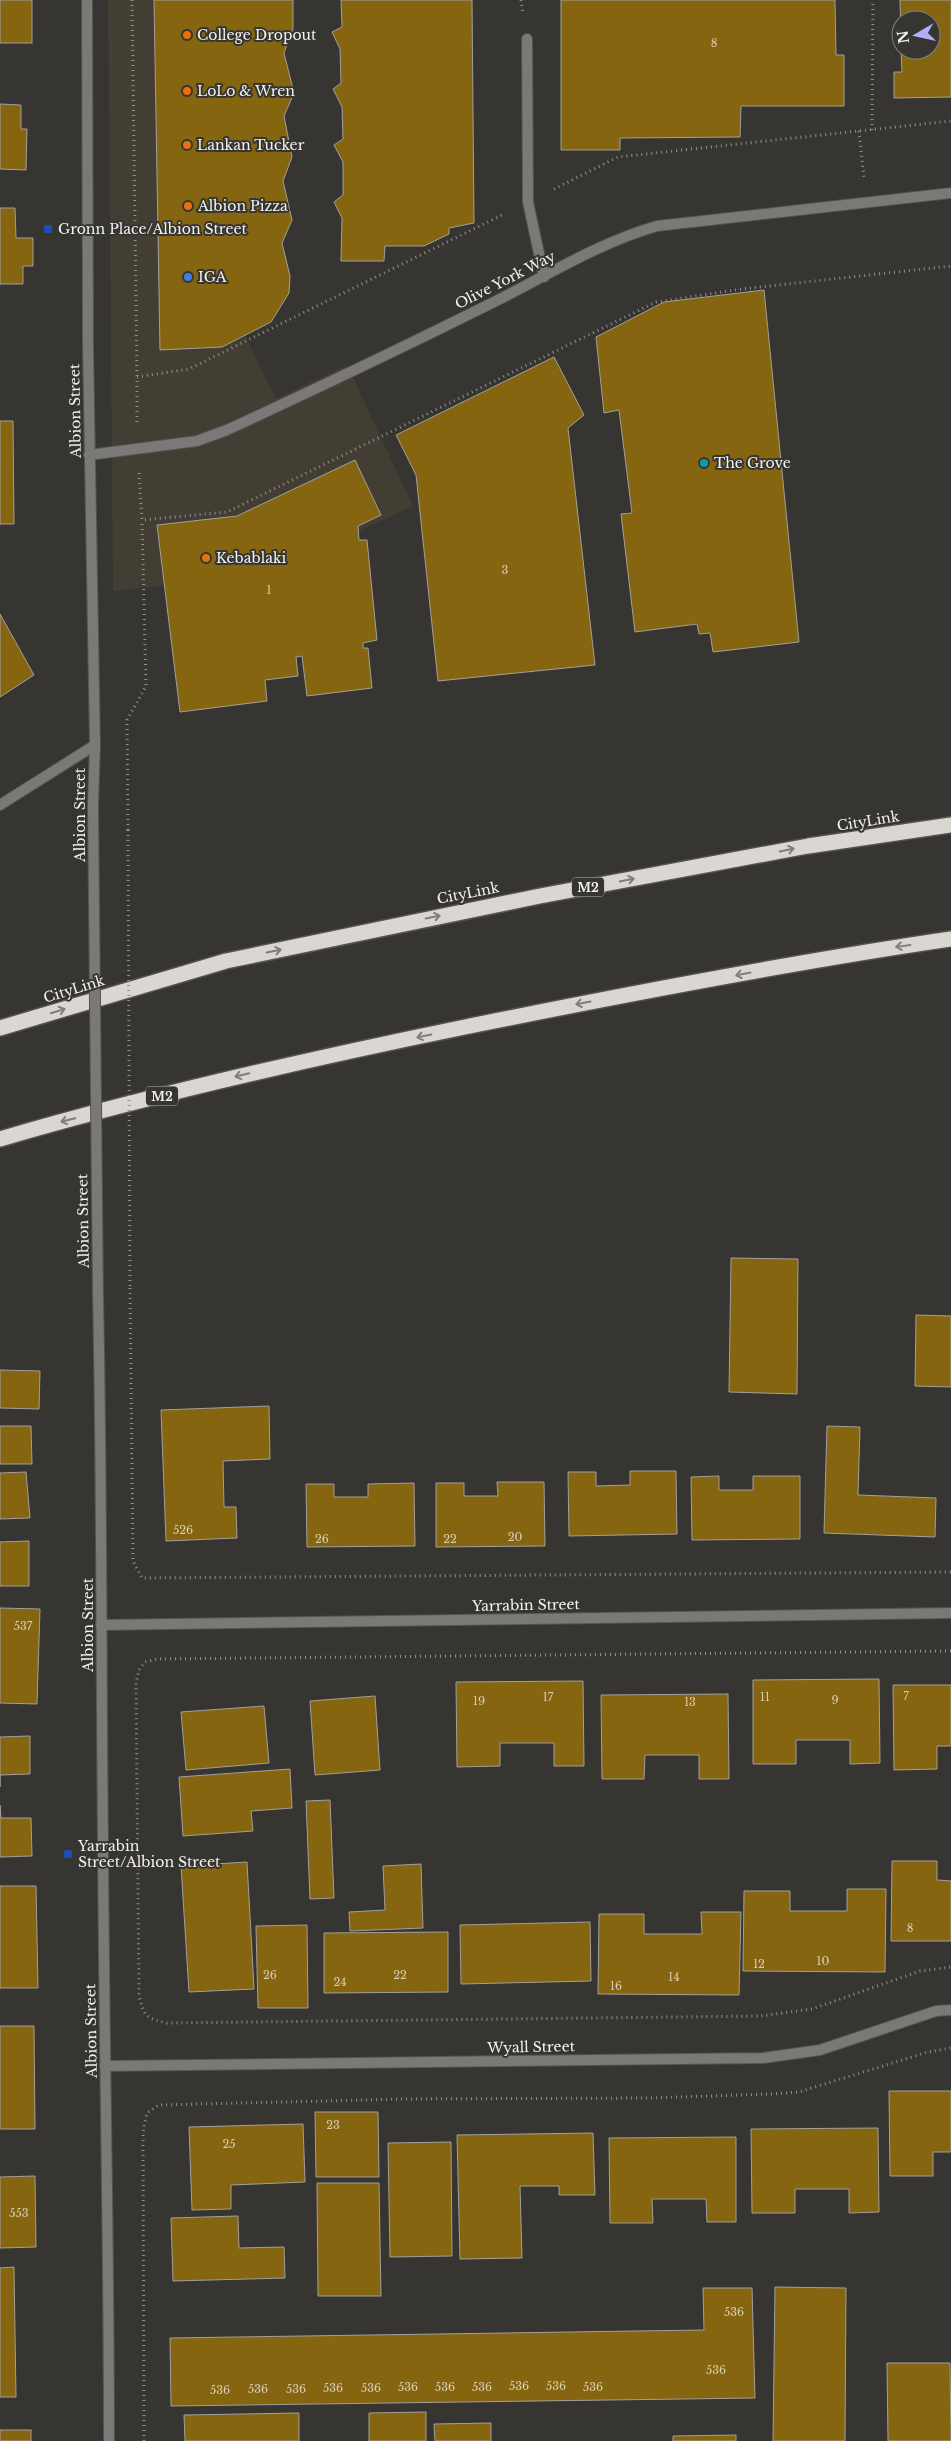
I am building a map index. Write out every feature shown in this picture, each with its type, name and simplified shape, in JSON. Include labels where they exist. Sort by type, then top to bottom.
[{"type":"highway","name":"CityLink","points":[[0,1028],[226,961],[530,898],[808,846],[951,825]]},
{"type":"highway","name":"M2","points":[[0,1139],[289,1063],[581,1004],[842,955],[951,939]]},
{"type":"street","name":"Albion Street","points":[[88,0],[89,455],[95,745],[93,805],[102,1526],[109,2441]]},
{"type":"street","points":[[527,39],[528,202],[544,277]]},
{"type":"street","name":"Olive York Way","points":[[89,455],[197,441],[227,430],[544,277],[609,243],[657,226],[951,193]]},
{"type":"street","points":[[0,805],[95,745]]},
{"type":"street","name":"Yarrabin Street","points":[[102,1625],[951,1613]]},
{"type":"street","name":"Wyall Street","points":[[105,2066],[763,2058],[820,2050],[936,2011],[951,2010]]},
{"type":"path","points":[[132,0],[137,377]]},
{"type":"path","points":[[872,130],[873,0]]},
{"type":"path","points":[[528,202],[618,157],[951,121]]},
{"type":"path","points":[[859,131],[868,203]]},
{"type":"path","points":[[142,520],[146,686],[127,720],[133,1561],[142,1578],[951,1572]]},
{"type":"path","points":[[951,1652],[157,1659],[145,1662],[139,1670],[136,1683],[138,1995],[142,2011],[149,2018],[167,2023],[760,2016],[812,2009],[920,1971],[951,1967]]},
{"type":"path","points":[[144,2441],[143,2132],[148,2114],[159,2105],[404,2099],[648,2098],[799,2092],[928,2052],[951,2048]]},
{"type":"shaded area","points":[[108,0],[233,0],[241,327],[276,399],[347,365],[413,506],[266,574],[113,591]]},
{"type":"building","points":[[0,0],[32,0],[32,43],[0,43]]},
{"type":"building","points":[[154,0],[293,0],[293,29],[284,53],[294,93],[284,116],[292,157],[283,181],[292,220],[282,243],[290,276],[289,293],[271,322],[222,347],[160,350]]},
{"type":"building","points":[[341,0],[472,0],[474,223],[449,228],[449,234],[424,246],[385,246],[384,261],[341,261],[342,218],[334,202],[343,195],[343,162],[334,145],[343,139],[342,107],[333,89],[341,83],[340,49],[332,32],[342,27]]},
{"type":"building","points":[[561,0],[835,0],[836,55],[844,55],[844,106],[741,106],[740,137],[620,138],[620,150],[561,150]]},
{"type":"building","points":[[900,0],[951,0],[951,97],[894,98],[894,72],[902,72],[901,60],[941,60],[941,10],[900,10]]},
{"type":"building","points":[[0,104],[21,105],[21,129],[27,129],[26,170],[0,169]]},
{"type":"building","points":[[0,208],[15,208],[16,238],[33,238],[33,266],[23,266],[23,284],[0,284]]},
{"type":"building","name":"The Grove","points":[[764,290],[799,642],[713,652],[710,633],[699,634],[697,624],[635,632],[621,514],[632,513],[619,410],[604,413],[596,337],[664,302]]},
{"type":"building","points":[[554,357],[584,415],[568,428],[595,665],[438,681],[416,475],[396,435]]},
{"type":"building","points":[[0,421],[13,421],[14,524],[0,524]]},
{"type":"building","points":[[355,460],[381,515],[358,526],[359,540],[367,540],[377,640],[363,643],[363,648],[368,648],[372,688],[307,696],[302,656],[296,657],[298,676],[265,680],[267,701],[180,712],[157,525],[237,516]]},
{"type":"building","points":[[0,614],[34,675],[0,697]]},
{"type":"building","points":[[731,1258],[798,1259],[797,1394],[729,1392]]},
{"type":"building","points":[[916,1315],[951,1316],[951,1387],[915,1386]]},
{"type":"building","points":[[0,1370],[40,1371],[39,1409],[0,1408]]},
{"type":"building","points":[[269,1406],[270,1459],[223,1461],[224,1507],[236,1507],[237,1538],[166,1541],[161,1410]]},
{"type":"building","points":[[0,1426],[31,1426],[32,1464],[0,1464]]},
{"type":"building","points":[[827,1426],[860,1427],[858,1495],[936,1498],[935,1537],[824,1533]]},
{"type":"building","points":[[630,1471],[676,1471],[677,1534],[569,1536],[568,1472],[596,1472],[596,1486],[630,1485]]},
{"type":"building","points":[[26,1472],[30,1518],[0,1519],[0,1473]]},
{"type":"building","points":[[719,1476],[719,1490],[753,1490],[753,1476],[800,1476],[800,1539],[692,1540],[691,1477]]},
{"type":"building","points":[[497,1482],[544,1482],[545,1546],[436,1547],[436,1483],[464,1483],[464,1496],[498,1496]]},
{"type":"building","points":[[414,1483],[415,1546],[307,1547],[306,1484],[334,1484],[334,1497],[368,1497],[368,1484]]},
{"type":"building","points":[[29,1541],[29,1586],[0,1586],[0,1542]]},
{"type":"building","points":[[0,1608],[40,1609],[37,1704],[0,1703]]},
{"type":"building","points":[[879,1679],[880,1763],[850,1764],[850,1740],[796,1740],[796,1764],[753,1764],[753,1680]]},
{"type":"building","points":[[583,1681],[584,1766],[554,1766],[554,1743],[500,1743],[500,1766],[457,1767],[456,1682]]},
{"type":"building","points":[[893,1685],[951,1685],[951,1746],[937,1746],[937,1769],[894,1770]]},
{"type":"building","points":[[728,1694],[729,1779],[699,1779],[699,1755],[645,1755],[644,1779],[602,1779],[601,1695]]},
{"type":"building","points":[[375,1696],[380,1770],[315,1775],[310,1701]]},
{"type":"building","points":[[264,1706],[269,1763],[186,1770],[181,1712]]},
{"type":"building","points":[[30,1736],[30,1774],[0,1775],[0,1737]]},
{"type":"building","points":[[290,1769],[292,1808],[251,1811],[253,1831],[183,1836],[179,1777]]},
{"type":"building","points":[[330,1800],[334,1898],[310,1899],[306,1801]]},
{"type":"building","points":[[0,1805],[1,1818],[31,1818],[32,1856],[0,1857]]},
{"type":"building","points":[[892,1861],[937,1861],[937,1880],[951,1881],[951,1941],[891,1941]]},
{"type":"building","points":[[247,1862],[254,1989],[189,1992],[181,1866]]},
{"type":"building","points":[[421,1864],[423,1928],[350,1931],[349,1912],[385,1910],[383,1866]]},
{"type":"building","points":[[0,1886],[36,1886],[38,1988],[0,1988]]},
{"type":"building","points":[[847,1889],[886,1889],[885,1972],[743,1971],[744,1891],[790,1891],[790,1911],[847,1911]]},
{"type":"building","points":[[701,1912],[741,1912],[739,1995],[598,1994],[599,1914],[644,1914],[644,1934],[702,1934]]},
{"type":"building","points":[[590,1922],[591,1981],[461,1984],[460,1925]]},
{"type":"building","points":[[307,1925],[308,2008],[258,2008],[256,1926]]},
{"type":"building","points":[[448,1932],[448,1992],[324,1993],[324,1933]]},
{"type":"building","points":[[0,2026],[34,2026],[35,2129],[0,2129]]},
{"type":"building","points":[[889,2091],[951,2091],[951,2152],[933,2152],[933,2176],[890,2176]]},
{"type":"building","points":[[315,2112],[378,2112],[379,2177],[316,2177]]},
{"type":"building","points":[[303,2124],[305,2182],[231,2185],[231,2209],[192,2210],[189,2127]]},
{"type":"building","points":[[878,2128],[879,2212],[849,2213],[849,2189],[795,2189],[795,2213],[752,2213],[751,2129]]},
{"type":"building","points":[[593,2133],[595,2195],[559,2195],[559,2186],[520,2186],[522,2258],[460,2259],[457,2135]]},
{"type":"building","points":[[736,2137],[736,2222],[707,2222],[706,2199],[652,2199],[653,2223],[610,2223],[609,2138]]},
{"type":"building","points":[[451,2142],[452,2256],[390,2257],[388,2143]]},
{"type":"building","points":[[35,2176],[36,2247],[0,2248],[0,2177]]},
{"type":"building","points":[[317,2183],[379,2183],[381,2296],[318,2296]]},
{"type":"building","points":[[238,2216],[239,2248],[284,2247],[285,2278],[173,2281],[171,2218]]},
{"type":"building","points":[[14,2267],[16,2397],[0,2397],[0,2268]]},
{"type":"building","points":[[775,2287],[846,2288],[845,2441],[773,2441]]},
{"type":"building","points":[[703,2288],[752,2288],[755,2398],[171,2406],[170,2338],[704,2330]]},
{"type":"building","points":[[887,2363],[950,2363],[951,2441],[888,2441]]},
{"type":"building","points":[[426,2412],[426,2441],[369,2441],[369,2413]]},
{"type":"building","points":[[299,2413],[299,2441],[185,2441],[184,2415]]},
{"type":"building","points":[[491,2423],[491,2441],[435,2441],[434,2424]]},
{"type":"building","points":[[0,2430],[31,2430],[31,2441],[0,2441]]},
{"type":"building","points":[[736,2435],[736,2441],[673,2441],[673,2436]]},
{"type":"place","name":"College Dropout","points":[[187,35]]},
{"type":"place","name":"LoLo & Wren","points":[[187,91]]},
{"type":"place","name":"Lankan Tucker","points":[[187,145]]},
{"type":"place","name":"Albion Pizza","points":[[188,206]]},
{"type":"place","name":"Gronn Place/Albion Street","points":[[48,229]]},
{"type":"place","name":"IGA","points":[[188,277]]},
{"type":"place","name":"The Grove","points":[[704,463]]},
{"type":"place","name":"Kebablaki","points":[[206,558]]},
{"type":"place","name":"Yarrabin Street/Albion Street","points":[[68,1854]]}]
